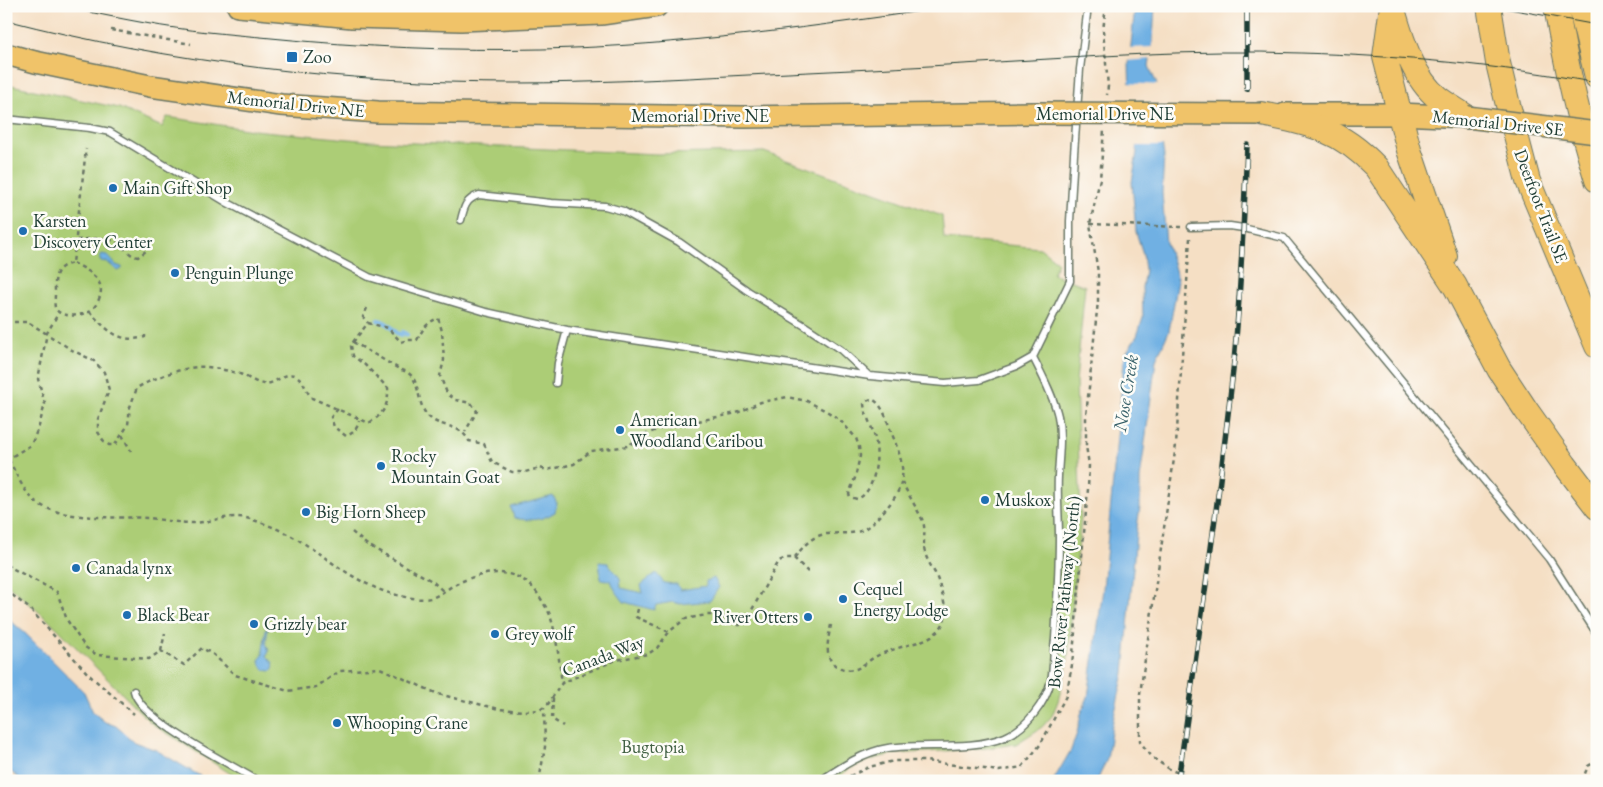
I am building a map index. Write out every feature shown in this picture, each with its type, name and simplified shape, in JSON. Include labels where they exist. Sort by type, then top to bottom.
[{"type":"highway","points":[[238,6],[352,17],[461,20],[601,14],[657,6]]},
{"type":"highway","points":[[1392,6],[1385,56],[1422,194],[1455,286]]},
{"type":"highway","points":[[1392,6],[1410,59],[1421,79],[1437,98],[1467,116]]},
{"type":"highway","name":"Deerfoot Trail SE","points":[[1489,6],[1498,62],[1528,182],[1597,346]]},
{"type":"highway","points":[[1556,6],[1576,105],[1597,180]]},
{"type":"highway","points":[[1580,6],[1597,77]]},
{"type":"highway","name":"Memorial Drive NE","points":[[6,54],[35,62],[150,86],[281,105],[378,112],[743,117],[1034,113],[1399,114]]},
{"type":"highway","points":[[1261,114],[1301,122],[1330,132],[1361,152],[1376,167],[1455,286],[1499,369],[1564,465],[1597,507]]},
{"type":"highway","name":"Memorial Drive SE","points":[[1399,114],[1467,116],[1597,133]]},
{"type":"lane","points":[[6,119],[110,132],[226,202],[369,276],[486,312],[567,330],[870,376],[945,383],[978,380],[1017,366],[1032,357],[1070,281],[1070,222],[1074,145],[1080,69],[1088,6]]},
{"type":"lane","points":[[461,220],[464,205],[468,200],[479,195],[551,203],[605,206],[623,211],[678,242],[748,291],[841,350],[870,376]]},
{"type":"lane","points":[[1191,228],[1230,226],[1284,238],[1549,559],[1597,634]]},
{"type":"lane","points":[[556,383],[558,363],[567,330]]},
{"type":"lane","points":[[820,781],[855,759],[887,748],[970,744],[1006,737],[1020,727],[1038,709],[1047,693],[1051,680],[1057,616],[1058,476],[1061,438],[1057,414],[1046,383],[1032,357]]},
{"type":"lane","points":[[134,691],[134,694],[143,705],[159,721],[258,781]]},
{"type":"path","points":[[111,30],[191,44]]},
{"type":"path","points":[[73,263],[86,149]]},
{"type":"path","name":"Bow River Pathway (North)","points":[[847,778],[869,767],[894,761],[925,761],[999,771],[1022,767],[1040,745],[1066,696],[1072,665],[1088,489],[1089,465],[1086,446],[1086,416],[1098,301],[1098,272],[1090,224],[1191,228]]},
{"type":"path","points":[[1191,228],[1176,445],[1140,694],[1140,742],[1153,758],[1171,770],[1200,781]]},
{"type":"path","points":[[76,240],[108,239],[118,243],[132,256],[138,257],[151,247]]},
{"type":"path","points":[[73,263],[85,268],[95,276],[101,284],[101,294],[97,305],[89,311],[69,316],[59,312],[55,307],[55,278],[64,265],[73,263]]},
{"type":"path","points":[[367,308],[362,317],[368,324],[388,328],[401,342],[417,340],[429,321],[438,318],[442,331],[444,360],[440,376],[447,393],[455,400],[471,403],[477,411],[465,432]]},
{"type":"path","points":[[89,311],[105,328],[120,337],[135,340],[144,337],[145,332]]},
{"type":"path","points":[[59,312],[47,333],[38,379],[45,404],[39,426],[31,445],[7,460],[26,492],[34,501],[50,510],[71,514],[149,518],[195,523],[223,518],[248,518],[288,534],[344,571],[380,589],[416,599],[432,598],[458,583],[489,572],[500,572],[522,579],[536,590],[550,614],[557,645],[562,683]]},
{"type":"path","points":[[6,322],[28,322],[72,350],[94,361],[104,372],[109,390],[98,419],[98,432],[109,445],[115,445],[128,425],[130,407],[136,388],[146,382],[195,366],[221,369],[248,377],[263,384],[275,382],[290,374],[295,375],[300,379],[312,398],[369,424],[385,410],[389,396],[388,388],[353,356],[351,346],[368,324]]},
{"type":"path","points":[[353,342],[400,370],[407,371],[416,381],[420,401],[427,415],[438,422],[465,432],[470,441],[484,444],[492,462],[512,472],[525,472],[540,468],[548,470],[574,464],[591,450],[628,446],[642,436],[659,428],[737,413],[761,402],[787,397],[807,402],[828,412],[839,419],[856,438],[860,456],[849,494],[850,497],[857,499],[865,494],[875,472],[875,438],[864,404],[871,399],[878,402],[903,466],[902,482],[922,518],[925,529],[924,550],[937,580],[943,601],[944,623],[936,634],[890,650],[874,657],[856,669],[846,670],[838,668],[830,660],[828,645],[831,625]]},
{"type":"path","points":[[338,409],[331,416],[334,427],[346,436],[352,434],[357,428],[359,420]]},
{"type":"path","points":[[122,435],[131,451]]},
{"type":"path","name":"Canada Way","points":[[544,707],[562,683],[616,660],[648,654],[657,648],[669,632],[685,619],[719,615],[736,626],[742,625],[779,561],[786,558],[794,558],[807,543],[816,537],[857,532],[866,528],[892,502],[902,482]]},
{"type":"path","points":[[6,527],[9,530],[6,537]]},
{"type":"path","points":[[352,532],[366,544],[432,581],[443,591]]},
{"type":"path","points":[[794,558],[808,572]]},
{"type":"path","points":[[6,565],[58,592],[67,620],[85,646],[97,655],[149,659],[161,652],[165,633]]},
{"type":"path","points":[[6,590],[30,609],[89,675],[140,719]]},
{"type":"path","points":[[638,609],[636,617],[669,632]]},
{"type":"path","points":[[161,652],[184,665],[202,648],[214,655],[235,675],[288,690],[316,688],[340,671],[380,668],[438,694],[499,709],[523,711],[540,710],[544,707]]},
{"type":"path","points":[[553,697],[552,719],[563,726]]},
{"type":"path","points":[[539,781],[545,747],[544,707]]},
{"type":"path","points":[[1582,781],[1588,766],[1597,761]]},
{"type":"green space","name":"Bugtopia","points":[[6,84],[119,108],[162,127],[167,117],[253,130],[370,141],[657,154],[764,152],[942,216],[944,239],[1040,248],[1058,262],[1053,274],[1085,286],[1076,382],[1081,519],[1067,667],[1052,716],[1042,727],[1016,744],[978,749],[893,754],[870,760],[849,769],[834,781],[242,781],[151,723],[57,628],[6,583]]},
{"type":"water","name":"Nose Creek","points":[[1135,6],[1155,6],[1149,66],[1161,94],[1164,156],[1162,193],[1166,243],[1178,281],[1169,331],[1156,360],[1140,479],[1140,507],[1124,673],[1112,725],[1107,759],[1097,781],[1053,781],[1071,750],[1088,697],[1103,589],[1124,361],[1126,353],[1137,336],[1143,318],[1142,287],[1145,270],[1143,254],[1136,232],[1132,182],[1137,152],[1130,97],[1129,64]]},
{"type":"water","points":[[102,254],[107,255],[122,269],[118,271],[107,262],[100,261]]},
{"type":"water","points":[[553,496],[557,503],[555,512],[550,515],[535,520],[514,518],[511,507]]},
{"type":"water","points":[[599,562],[608,563],[620,578],[621,588],[643,593],[641,585],[656,573],[664,583],[677,584],[680,590],[706,586],[706,581],[714,578],[719,587],[710,601],[680,604],[673,602],[656,605],[654,610],[624,602],[611,581],[601,579]]},
{"type":"water","points":[[6,617],[26,634],[84,692],[93,712],[105,722],[116,726],[134,742],[156,750],[206,781],[23,781],[6,768]]},
{"type":"water","points":[[268,628],[266,643],[269,651],[267,656],[273,664],[272,671],[263,668],[259,660],[263,655],[266,629]]},
{"type":"pier","points":[[1154,47],[1152,59],[1126,61],[1128,48]]},
{"type":"pier","points":[[1127,83],[1159,85],[1167,108],[1165,146],[1134,146]]},
{"type":"waterway","points":[[378,320],[386,323],[398,334],[401,335],[403,332],[407,335]]},
{"type":"tram line","points":[[61,6],[161,26],[224,34],[373,46],[440,49],[542,49],[646,44],[801,28],[956,6]]},
{"type":"tram line","points":[[1493,6],[1597,25]]},
{"type":"tram line","points":[[6,20],[132,48],[259,68],[387,79],[451,82],[544,83],[632,80],[1140,54],[1261,52],[1338,54],[1450,62],[1524,71],[1597,83]]},
{"type":"railway","points":[[1247,6],[1247,89]]},
{"type":"railway","points":[[1178,781],[1215,518],[1234,361],[1247,145]]},
{"type":"place","name":"Zoo","points":[[292,57]]},
{"type":"place","name":"Main Gift Shop","points":[[113,188]]},
{"type":"place","name":"Karsten Discovery Center","points":[[23,231]]},
{"type":"place","name":"Penguin Plunge","points":[[175,273]]},
{"type":"place","name":"American Woodland Caribou","points":[[620,430]]},
{"type":"place","name":"Rocky Mountain Goat","points":[[381,466]]},
{"type":"place","name":"Muskox","points":[[985,500]]},
{"type":"place","name":"Big Horn Sheep","points":[[306,512]]},
{"type":"place","name":"Canada lynx","points":[[76,568]]},
{"type":"place","name":"Cequel Energy Lodge","points":[[843,599]]},
{"type":"place","name":"Black Bear","points":[[127,615]]},
{"type":"place","name":"River Otters","points":[[808,617]]},
{"type":"place","name":"Grizzly bear","points":[[254,624]]},
{"type":"place","name":"Grey wolf","points":[[495,634]]},
{"type":"place","name":"Whooping Crane","points":[[337,723]]}]
